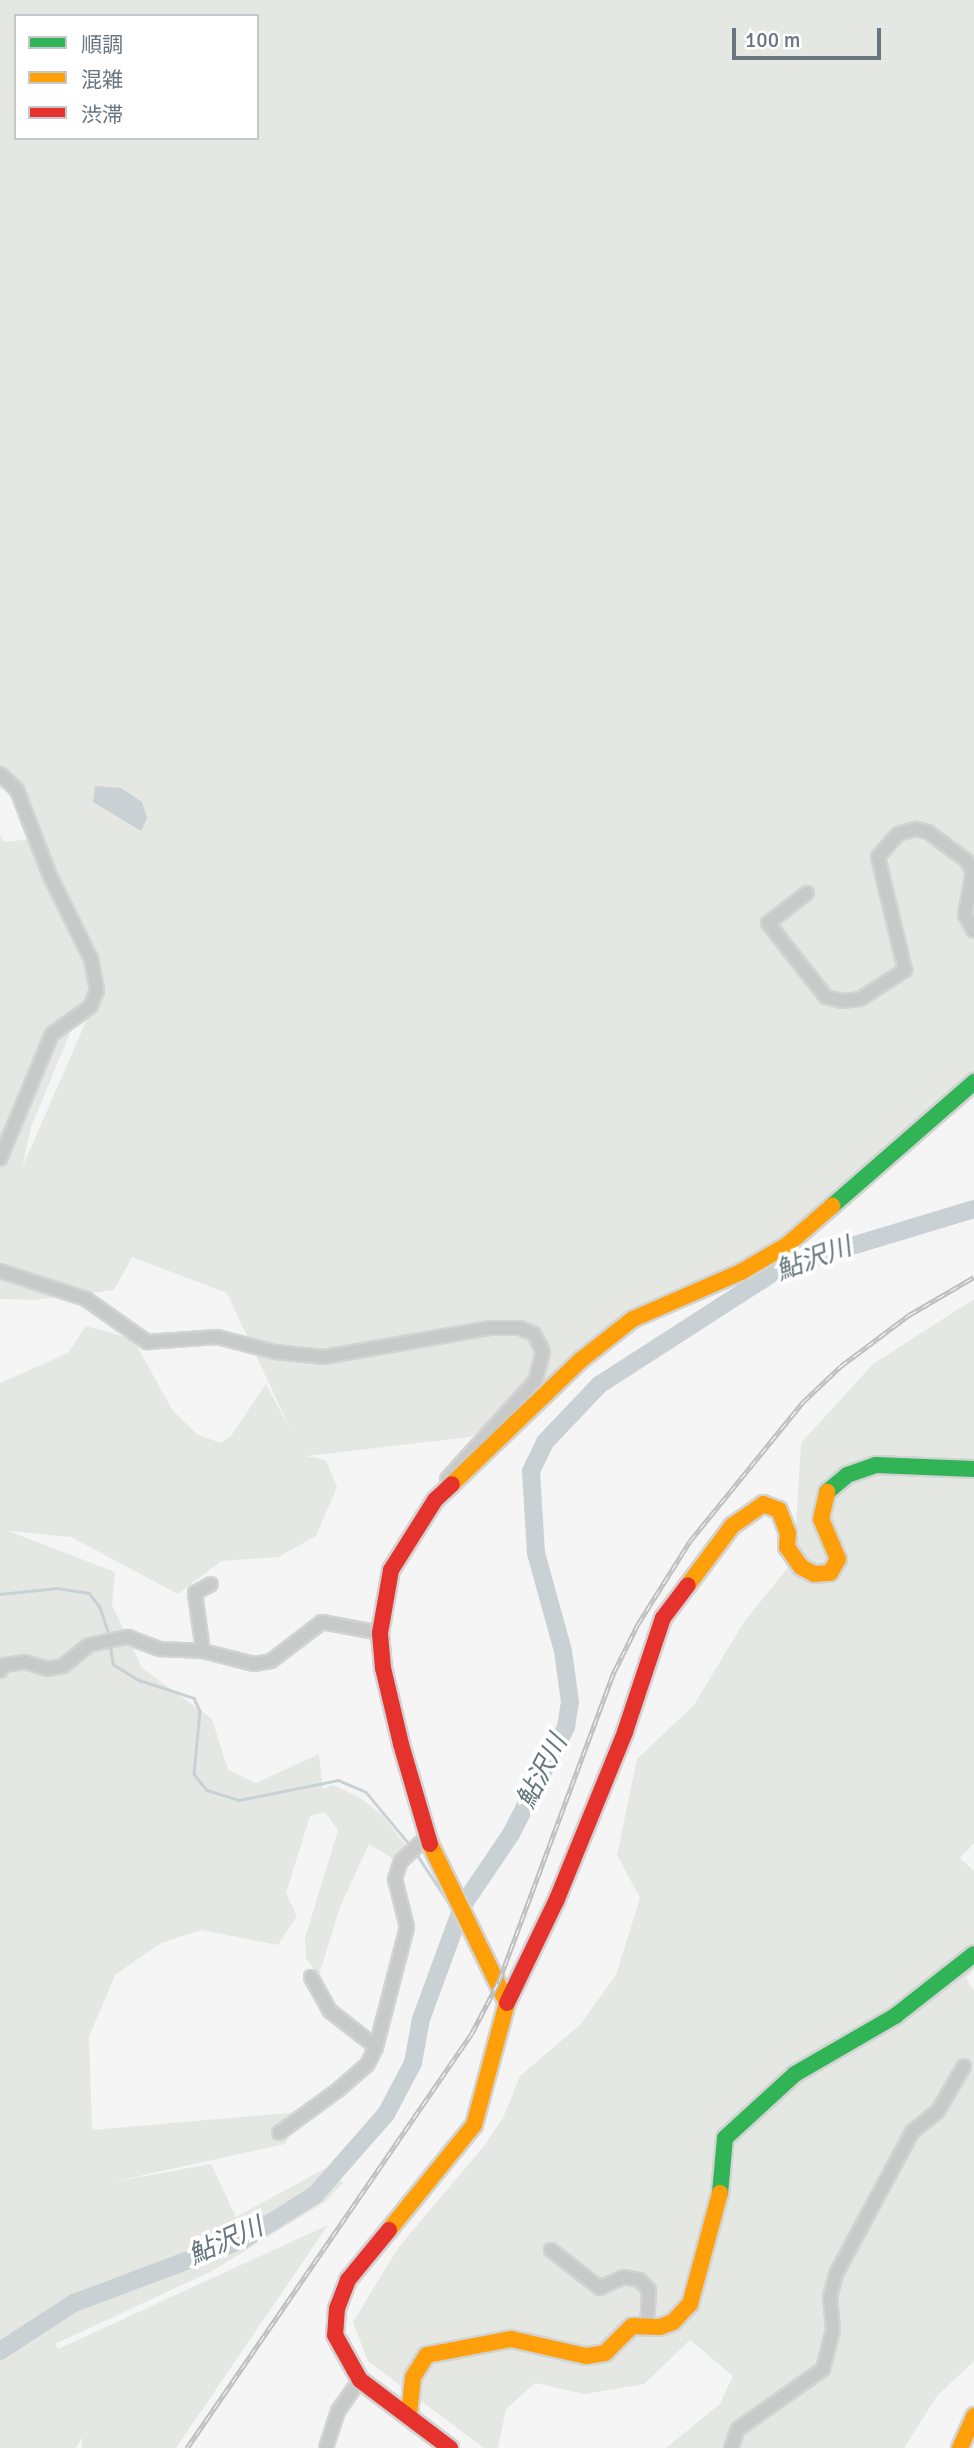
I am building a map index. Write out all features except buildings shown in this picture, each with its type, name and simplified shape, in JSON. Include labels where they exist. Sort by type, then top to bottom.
[{"type":"street","points":[[0,774],[17,790],[27,811],[50,876],[91,959],[97,990],[91,1006],[52,1034],[0,1159]]},
{"type":"street","points":[[807,893],[768,923],[826,997],[842,1001],[860,999],[905,970],[878,857],[898,834],[916,829],[928,832],[965,860],[973,871],[965,915],[974,931]]},
{"type":"street","points":[[414,1528],[435,1500],[521,1417],[633,1319],[741,1272],[788,1245],[974,1082]]},
{"type":"street","points":[[0,1270],[86,1299],[147,1342],[217,1336],[275,1352],[324,1357],[490,1328],[520,1328],[534,1334],[543,1352],[535,1381],[430,1499],[391,1570],[380,1633],[383,1668],[427,1837],[507,2003]]},
{"type":"street","points":[[450,2448],[359,2380],[335,2335],[337,2308],[348,2280],[474,2125],[507,2003],[557,1899],[625,1732],[663,1618],[732,1526],[763,1504],[779,1510],[788,1533],[787,1547],[801,1567],[814,1574],[830,1573],[838,1559],[821,1519],[824,1494],[847,1475],[876,1465],[974,1469]]},
{"type":"street","points":[[203,1651],[195,1593],[211,1584]]},
{"type":"street","points":[[0,1671],[4,1665],[25,1662],[48,1669],[63,1666],[89,1645],[128,1637],[160,1649],[203,1651],[254,1664],[271,1661],[322,1622],[380,1633]]},
{"type":"street","points":[[279,2133],[348,2082],[367,2065],[376,2047],[407,1927],[395,1879],[401,1861],[427,1837]]},
{"type":"street","points":[[409,2415],[413,2377],[427,2355],[449,2348],[511,2339],[586,2356],[605,2353],[632,2326],[648,2324],[660,2327],[673,2322],[690,2304],[719,2198],[725,2138],[795,2074],[895,2016],[974,1954]]},
{"type":"street","points":[[311,1977],[330,2011],[376,2047]]},
{"type":"street","points":[[731,2448],[738,2429],[748,2420],[823,2369],[833,2330],[831,2297],[836,2274],[912,2132],[938,2111],[964,2066]]},
{"type":"street","points":[[551,2250],[600,2288],[624,2277],[640,2280],[649,2290],[648,2324]]},
{"type":"street","points":[[326,2448],[338,2411],[359,2380]]},
{"type":"street","points":[[960,2448],[974,2416]]},
{"type":"shaded area","points":[[0,0],[974,0],[974,1084],[773,1253],[651,1311],[470,1437],[306,1456],[326,1460],[337,1487],[316,1536],[278,1557],[221,1561],[178,1594],[71,1537],[8,1531],[115,1572],[112,1605],[142,1668],[212,1719],[228,1770],[256,1783],[319,1754],[323,1789],[333,1785],[359,1797],[381,1814],[407,1847],[392,1858],[369,1844],[340,1907],[319,1975],[306,1958],[305,1938],[338,1830],[325,1812],[310,1816],[286,1893],[297,1916],[278,1945],[201,1930],[161,1943],[115,1975],[89,2037],[92,2130],[300,2112],[285,2144],[107,2183],[211,2164],[236,2217],[326,2168],[343,2183],[325,2202],[212,2271],[55,2344],[58,2349],[328,2225],[176,2448],[82,2448],[82,2437],[76,2448],[0,2448],[0,1383],[68,1353],[86,1326],[133,1339],[173,1411],[198,1435],[221,1443],[231,1436],[266,1384],[292,1433],[227,1293],[132,1257],[114,1290],[35,1300],[0,1299],[0,835],[4,842],[33,839],[25,812],[0,774]],"holes":[[[94,1003],[22,1168],[31,1127],[77,1016]]]},
{"type":"shaded area","points":[[95,786],[121,788],[142,802],[147,818],[141,831],[93,802]]},
{"type":"shaded area","points":[[974,1299],[974,1843],[960,1858],[974,1871],[974,1969],[966,1978],[974,1991],[974,2361],[937,2396],[904,2448],[666,2448],[720,2404],[733,2376],[690,2340],[644,2384],[585,2394],[535,2383],[506,2409],[498,2448],[484,2448],[368,2361],[353,2322],[398,2248],[484,2146],[503,2118],[520,2076],[580,2025],[616,1975],[640,1898],[617,1855],[637,1759],[694,1705],[744,1622],[794,1560],[801,1443],[873,1364]]},
{"type":"waterway","name":"鮎沢川","points":[[0,2351],[74,2303],[244,2239],[315,2195],[386,2114],[413,2063],[421,2019],[463,1905],[511,1834],[566,1727],[570,1702],[563,1651],[536,1553],[531,1471],[545,1442],[599,1385],[782,1267],[974,1209]]},
{"type":"waterway","points":[[0,1594],[57,1588],[89,1593],[100,1607],[110,1637]]},
{"type":"waterway","points":[[110,1644],[113,1664],[139,1680],[194,1698],[200,1711],[194,1774],[207,1790],[239,1800],[338,1780],[366,1792],[410,1845]]},
{"type":"waterway","points":[[416,1853],[451,1906]]},
{"type":"railway","points":[[187,2448],[472,2033],[499,1981],[614,1672],[638,1624],[690,1541],[803,1402],[841,1366],[909,1315],[974,1277]]},
{"type":"traffic: fast","points":[[832,1206],[974,1082]]},
{"type":"traffic: fast","points":[[827,1492],[847,1475],[876,1465],[974,1469]]},
{"type":"traffic: fast","points":[[720,2193],[725,2138],[795,2074],[895,2016],[974,1954]]},
{"type":"traffic: slow","points":[[452,1484],[581,1360],[633,1319],[741,1272],[787,1245],[832,1206]]},
{"type":"traffic: slow","points":[[688,1585],[732,1526],[763,1504],[779,1510],[788,1533],[787,1547],[801,1567],[814,1574],[830,1573],[838,1559],[821,1519],[827,1492]]},
{"type":"traffic: slow","points":[[389,2230],[474,2125],[507,2003],[430,1844]]},
{"type":"traffic: slow","points":[[409,2415],[413,2377],[427,2355],[511,2339],[586,2356],[605,2353],[632,2326],[660,2327],[673,2322],[690,2304],[720,2193]]},
{"type":"traffic: slow","points":[[960,2448],[974,2416]]},
{"type":"traffic: jam","points":[[430,1844],[401,1744],[383,1668],[380,1633],[391,1570],[435,1500],[452,1484]]},
{"type":"traffic: jam","points":[[507,2003],[557,1899],[625,1732],[663,1618],[688,1585]]},
{"type":"traffic: jam","points":[[389,2230],[348,2280],[337,2308],[335,2335],[360,2380],[450,2448]]}]
